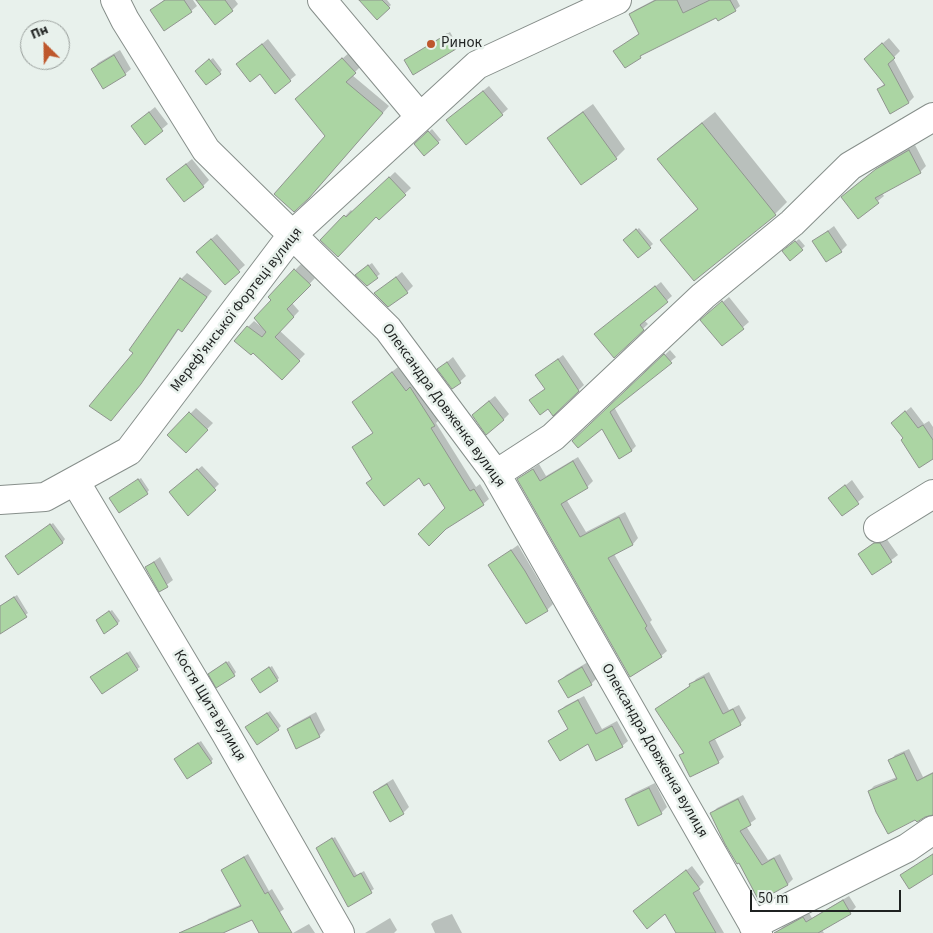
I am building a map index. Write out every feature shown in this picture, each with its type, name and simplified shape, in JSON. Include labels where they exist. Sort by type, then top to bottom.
[{"type":"street","name":"Олександра Довженка вулиця","points":[[115,0],[125,20],[206,150],[388,329],[496,474],[756,929]]},
{"type":"street","points":[[322,0],[420,117]]},
{"type":"street","name":"Мереф'янської Фортеці вулиця","points":[[0,500],[45,497],[129,451],[292,235],[477,65],[617,0]]},
{"type":"street","points":[[496,474],[553,437],[704,296],[792,222],[850,166],[933,118]]},
{"type":"street","name":"Костя Щита вулиця","points":[[75,481],[226,734],[340,933]]},
{"type":"street","points":[[878,528],[933,494]]},
{"type":"street","points":[[756,929],[907,848],[933,830]]},
{"type":"building","points":[[165,0],[184,0],[192,12],[164,31],[150,10]]},
{"type":"building","points":[[196,0],[225,0],[233,11],[215,25]]},
{"type":"building","points":[[359,0],[382,0],[390,8],[377,20]]},
{"type":"building","points":[[656,0],[677,0],[683,13],[710,0],[730,0],[736,11],[718,21],[716,18],[640,56],[641,58],[625,68],[613,51],[639,34],[629,14]]},
{"type":"building","points":[[447,34],[456,49],[413,75],[404,60]]},
{"type":"building","points":[[882,43],[895,58],[888,64],[909,103],[890,114],[877,89],[885,85],[864,59]]},
{"type":"building","points":[[262,44],[291,81],[275,94],[260,74],[250,82],[236,64]]},
{"type":"building","points":[[114,55],[126,75],[103,89],[91,69]]},
{"type":"building","points":[[342,58],[356,73],[346,82],[383,113],[309,198],[294,212],[274,194],[325,136],[295,99]]},
{"type":"building","points":[[209,59],[221,74],[206,85],[195,71]]},
{"type":"building","points":[[483,91],[503,115],[466,145],[446,120]]},
{"type":"building","points":[[149,112],[163,131],[145,145],[131,126]]},
{"type":"building","points":[[583,112],[617,159],[581,185],[547,138]]},
{"type":"building","points":[[702,123],[776,215],[694,281],[660,240],[698,209],[657,159]]},
{"type":"building","points":[[428,131],[439,143],[424,156],[414,144]]},
{"type":"building","points":[[909,150],[921,173],[875,198],[879,203],[858,219],[841,197],[876,169]]},
{"type":"building","points":[[186,164],[204,187],[184,202],[166,179]]},
{"type":"building","points":[[389,177],[406,195],[379,220],[376,217],[338,257],[320,240],[344,215],[346,217]]},
{"type":"building","points":[[636,229],[651,248],[638,258],[623,240]]},
{"type":"building","points":[[828,231],[842,252],[826,262],[812,241]]},
{"type":"building","points":[[211,239],[240,272],[225,285],[196,252]]},
{"type":"building","points":[[795,241],[803,250],[790,261],[782,251]]},
{"type":"building","points":[[368,265],[378,278],[367,286],[355,275]]},
{"type":"building","points":[[294,269],[311,285],[287,309],[294,317],[275,337],[300,361],[282,380],[253,353],[251,355],[234,341],[247,326],[262,337],[266,332],[254,318],[271,300],[268,297]]},
{"type":"building","points":[[396,277],[408,293],[388,307],[374,293]]},
{"type":"building","points":[[180,278],[207,297],[182,332],[178,329],[141,384],[111,421],[89,406],[133,353],[129,350]]},
{"type":"building","points":[[655,286],[668,302],[640,325],[644,330],[614,358],[594,334]]},
{"type":"building","points":[[722,301],[744,329],[722,346],[700,320]]},
{"type":"building","points":[[664,354],[672,363],[610,412],[632,451],[619,459],[602,429],[578,448],[572,441]]},
{"type":"building","points":[[558,359],[579,391],[553,416],[548,409],[540,415],[529,400],[545,389],[535,375]]},
{"type":"building","points":[[447,362],[461,383],[452,389],[437,369]]},
{"type":"building","points":[[392,372],[406,391],[410,387],[435,426],[431,428],[470,491],[474,489],[484,505],[446,529],[429,546],[418,534],[445,508],[429,483],[424,486],[419,478],[384,506],[366,483],[372,479],[352,447],[373,433],[352,402]]},
{"type":"building","points":[[489,401],[504,420],[486,435],[472,415]]},
{"type":"building","points":[[905,411],[918,428],[923,425],[933,440],[933,459],[919,468],[901,440],[903,438],[891,423]]},
{"type":"building","points":[[189,412],[208,430],[186,453],[167,435]]},
{"type":"building","points":[[573,461],[588,488],[561,504],[580,537],[619,517],[633,545],[608,558],[647,626],[645,628],[662,657],[630,677],[517,479],[533,469],[540,481]]},
{"type":"building","points":[[197,469],[216,490],[188,516],[169,492]]},
{"type":"building","points":[[138,479],[148,494],[119,513],[109,498]]},
{"type":"building","points":[[845,485],[859,504],[842,516],[828,498]]},
{"type":"building","points":[[50,524],[63,543],[18,575],[5,556]]},
{"type":"building","points":[[874,543],[880,543],[892,562],[872,575],[858,554]]},
{"type":"building","points":[[511,550],[548,611],[526,624],[488,565]]},
{"type":"building","points":[[154,562],[168,587],[159,592],[145,567]]},
{"type":"building","points":[[14,597],[27,617],[0,634],[0,606]]},
{"type":"building","points":[[109,611],[118,624],[104,634],[96,620]]},
{"type":"building","points":[[127,653],[138,670],[102,694],[90,677]]},
{"type":"building","points":[[226,662],[235,676],[216,688],[208,674]]},
{"type":"building","points":[[269,667],[278,681],[260,693],[251,679]]},
{"type":"building","points":[[582,667],[592,685],[568,698],[558,681]]},
{"type":"building","points":[[704,677],[723,714],[733,709],[741,725],[709,742],[719,763],[690,777],[679,755],[684,753],[655,709],[690,686],[689,684]]},
{"type":"building","points":[[578,700],[596,734],[612,726],[623,747],[596,761],[588,744],[560,761],[548,741],[568,729],[558,711]]},
{"type":"building","points":[[267,713],[279,730],[257,745],[245,727]]},
{"type":"building","points":[[310,717],[320,737],[296,749],[287,729]]},
{"type":"building","points":[[198,743],[212,763],[187,779],[174,759]]},
{"type":"building","points":[[904,753],[917,781],[933,773],[933,815],[917,822],[915,820],[888,834],[876,812],[868,791],[897,779],[888,760]]},
{"type":"building","points":[[387,784],[404,814],[390,822],[373,792]]},
{"type":"building","points":[[649,788],[662,814],[638,826],[625,799]]},
{"type":"building","points":[[738,799],[751,825],[740,831],[762,865],[774,858],[788,885],[759,901],[739,863],[737,864],[725,844],[710,813]]},
{"type":"building","points":[[332,838],[354,877],[361,873],[372,893],[348,907],[316,848]]},
{"type":"building","points":[[933,854],[933,874],[909,889],[900,875]]},
{"type":"building","points":[[244,857],[265,894],[268,892],[292,933],[259,933],[252,920],[223,933],[179,933],[241,906],[221,870]]},
{"type":"building","points":[[686,870],[700,889],[693,893],[716,933],[676,933],[665,914],[647,929],[633,911]]},
{"type":"building","points":[[843,900],[851,914],[818,933],[774,933],[803,917],[806,922]]},
{"type":"place","name":"Ринок","points":[[431,44]]}]
